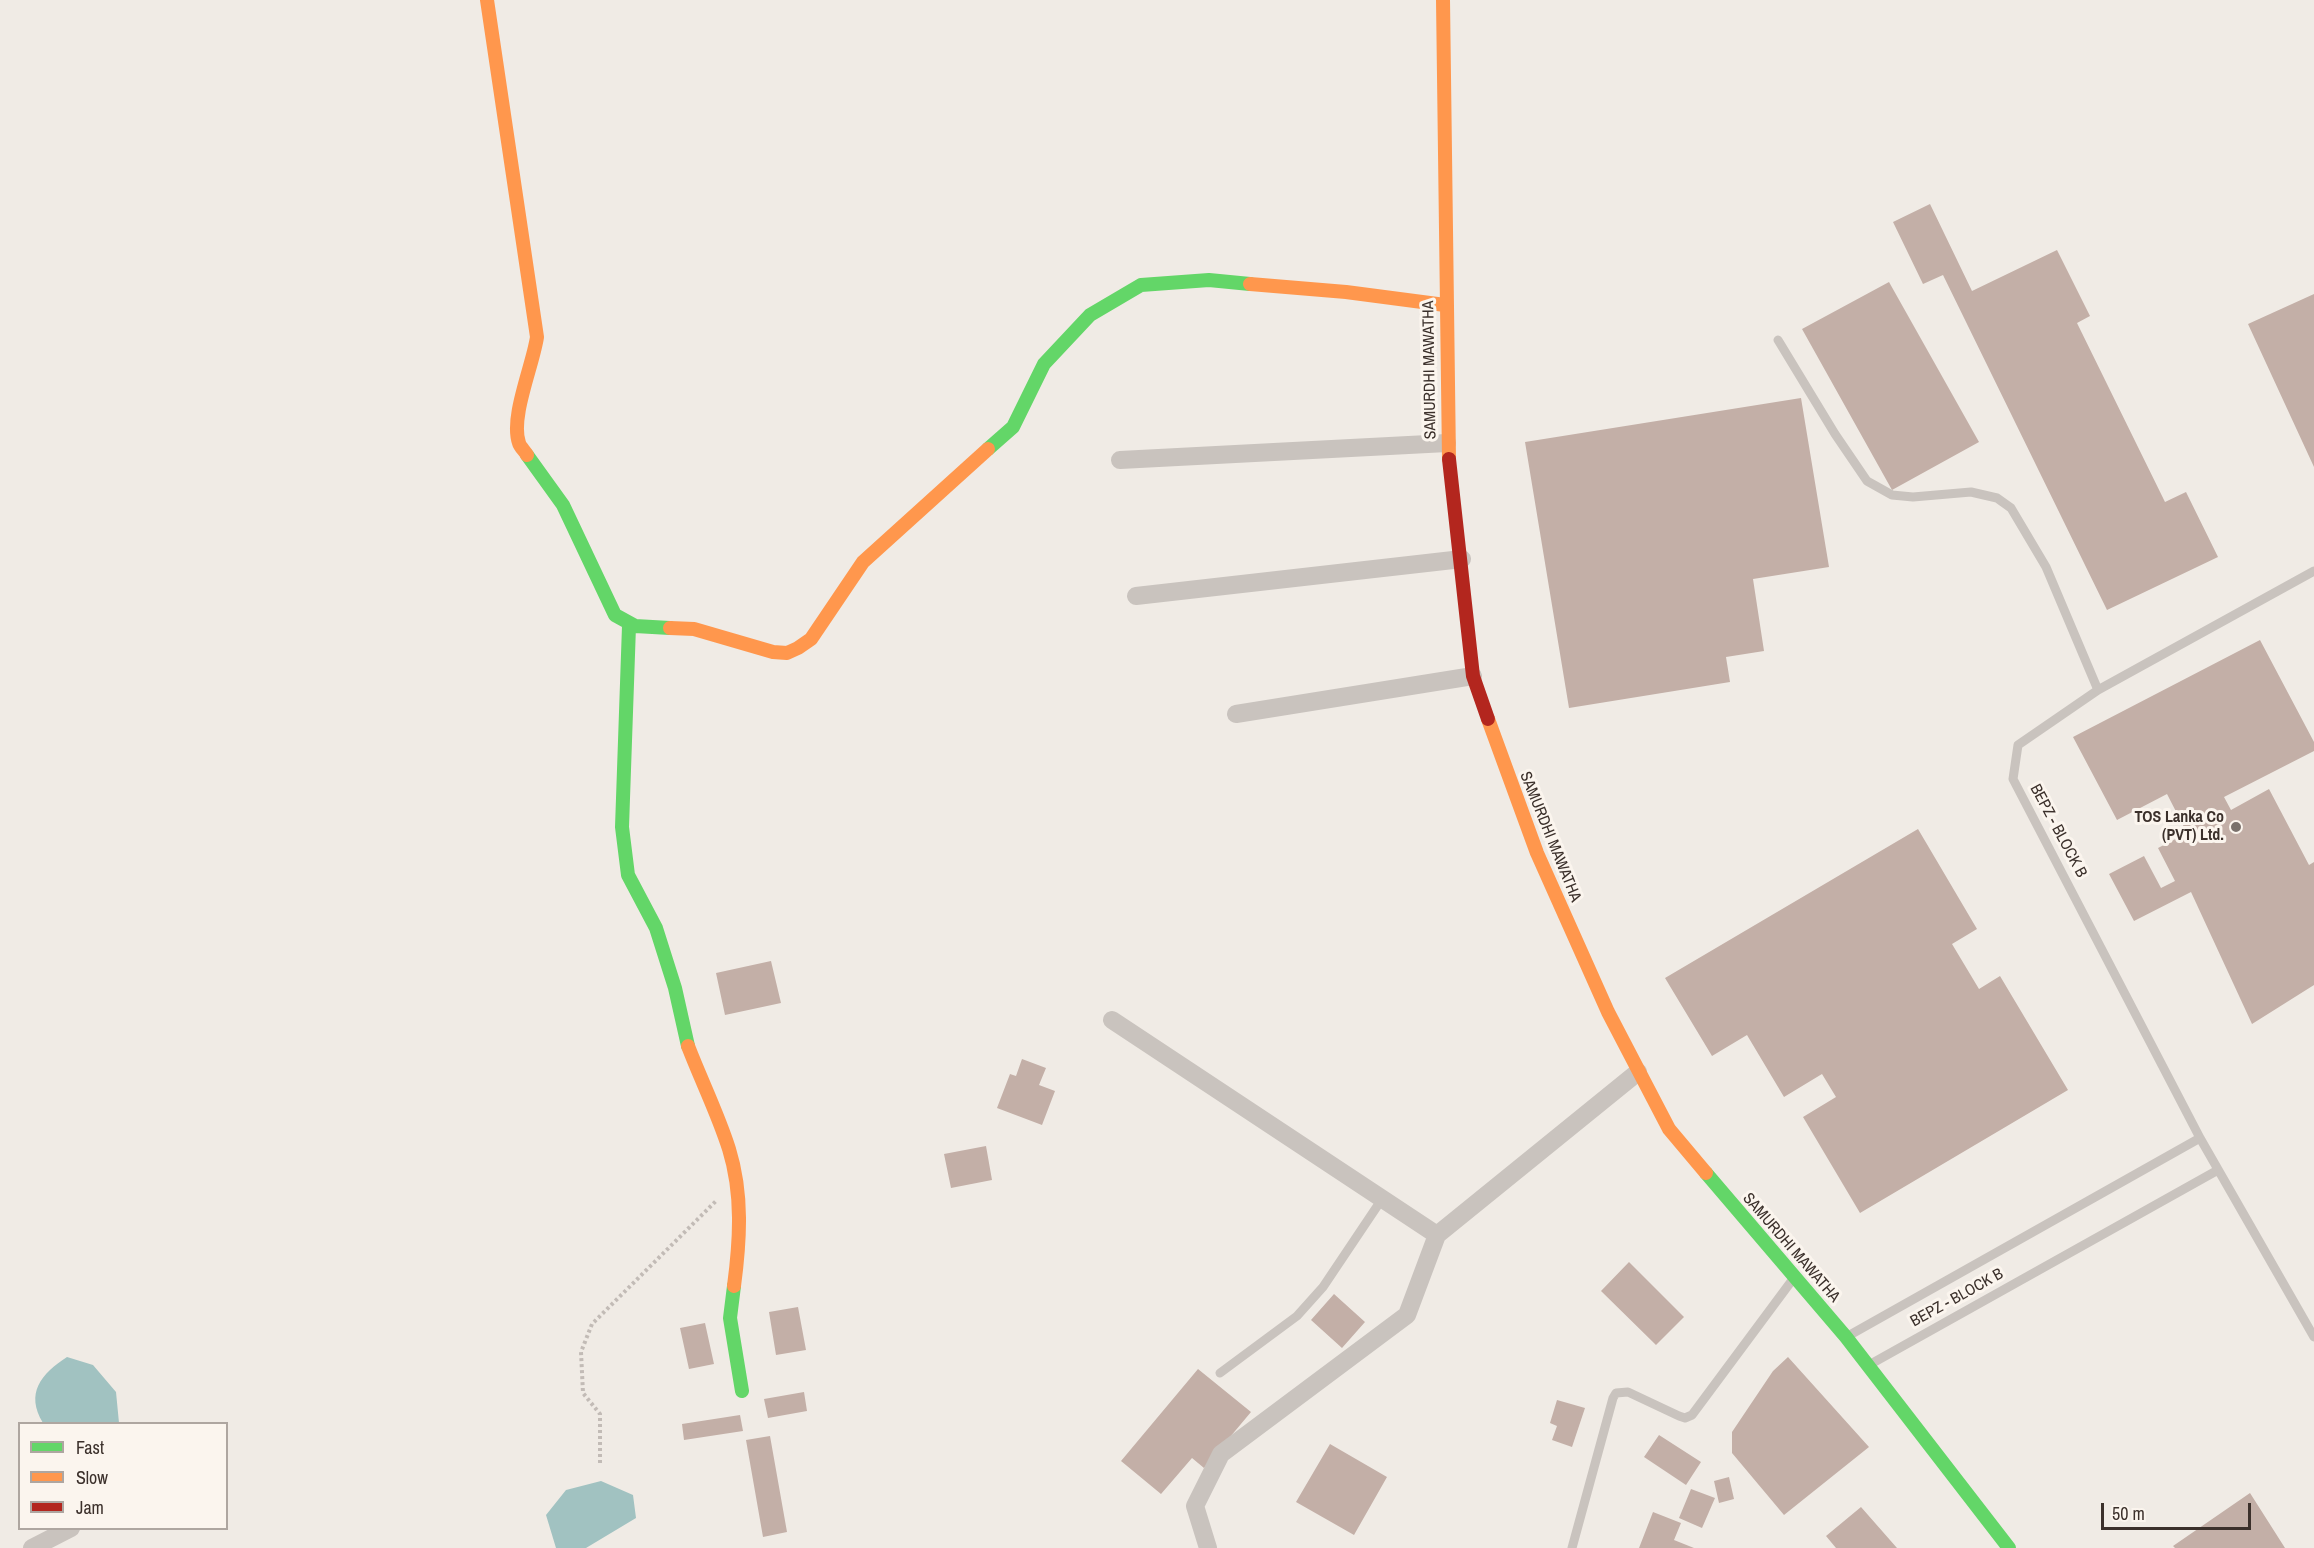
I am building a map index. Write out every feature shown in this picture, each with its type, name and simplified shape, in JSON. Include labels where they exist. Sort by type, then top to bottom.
[{"type":"street","points":[[486,0],[537,337],[534,360],[523,392],[518,418],[519,443],[563,505],[615,615],[629,626],[646,630],[692,629],[784,653],[801,647],[812,639],[863,562],[1013,427],[1044,364],[1090,315],[1141,285],[1209,280],[1346,292],[1445,305]]},
{"type":"street","name":"SAMURDHI MAWATHA","points":[[1443,0],[1447,443],[1462,559],[1473,676],[1537,852],[1638,1072],[1669,1129],[1846,1337],[2009,1548]]},
{"type":"street","points":[[1120,460],[1447,443]]},
{"type":"street","points":[[1136,596],[1462,559]]},
{"type":"street","points":[[629,626],[622,827],[628,875],[656,928],[675,988],[683,1034],[729,1149],[737,1188],[740,1239],[730,1318],[742,1391]]},
{"type":"street","points":[[1236,714],[1473,676]]},
{"type":"street","points":[[1112,1020],[1437,1235]]},
{"type":"street","points":[[1209,1548],[1195,1506],[1221,1454],[1407,1315],[1437,1235],[1638,1072]]},
{"type":"street","points":[[32,1548],[67,1530]]},
{"type":"lane","points":[[1778,340],[1835,434],[1867,481],[1892,495],[1913,497],[1971,492],[1997,498],[2011,508],[2046,567],[2098,690]]},
{"type":"lane","name":"BEPZ - BLOCK B","points":[[2314,571],[2098,690],[2018,745],[2013,778],[2200,1138],[2314,1337]]},
{"type":"lane","name":"BEPZ - BLOCK B","points":[[1846,1337],[2200,1138]]},
{"type":"lane","name":"BEPZ - BLOCK B","points":[[1868,1366],[2218,1170]]},
{"type":"lane","points":[[1220,1373],[1303,1309],[1323,1287],[1382,1199]]},
{"type":"lane","points":[[1572,1548],[1616,1393],[1628,1392],[1685,1418],[1692,1415],[1795,1277]]},
{"type":"path","points":[[600,1463],[600,1414],[583,1393],[581,1352],[592,1324],[717,1201],[718,1190]]},
{"type":"water","points":[[67,1357],[93,1365],[116,1392],[119,1422],[43,1422],[36,1402],[38,1385],[58,1363]]},
{"type":"water","points":[[601,1481],[633,1495],[636,1518],[586,1548],[556,1548],[546,1515],[566,1490]]},
{"type":"building","points":[[1930,204],[1972,291],[2057,250],[2090,316],[2077,323],[2165,502],[2186,492],[2218,557],[2107,610],[1943,275],[1923,284],[1893,222]]},
{"type":"building","points":[[1889,282],[1979,442],[1892,490],[1802,329]]},
{"type":"building","points":[[2314,294],[2314,467],[2248,324]]},
{"type":"building","points":[[1801,398],[1829,567],[1753,579],[1764,651],[1726,657],[1730,682],[1569,708],[1525,442]]},
{"type":"building","name":"TOS Lanka Co (PVT) Ltd.","points":[[2260,640],[2314,742],[2314,751],[2224,797],[2231,810],[2269,789],[2309,865],[2314,862],[2314,985],[2252,1024],[2191,892],[2134,921],[2109,874],[2144,856],[2161,888],[2175,881],[2158,848],[2187,833],[2167,794],[2117,820],[2073,737]]},
{"type":"building","points":[[1918,829],[1977,929],[1952,944],[1979,989],[2000,976],[2068,1090],[1860,1213],[1803,1117],[1836,1097],[1822,1074],[1784,1097],[1747,1035],[1712,1056],[1665,978]]},
{"type":"building","points":[[771,961],[781,1003],[725,1015],[716,973]]},
{"type":"building","points":[[1022,1059],[1046,1068],[1039,1085],[1055,1091],[1042,1125],[997,1108],[1010,1074],[1016,1076]]},
{"type":"building","points":[[986,1146],[992,1180],[951,1188],[944,1154]]},
{"type":"building","points":[[1629,1262],[1684,1317],[1656,1345],[1601,1291]]},
{"type":"building","points":[[1334,1294],[1365,1322],[1342,1348],[1311,1320]]},
{"type":"building","points":[[798,1307],[806,1350],[776,1355],[769,1312]]},
{"type":"building","points":[[705,1323],[714,1364],[689,1369],[680,1328]]},
{"type":"building","points":[[1788,1357],[1869,1447],[1784,1515],[1732,1453],[1732,1432],[1773,1371]]},
{"type":"building","points":[[1198,1369],[1251,1412],[1204,1468],[1192,1458],[1161,1494],[1121,1461]]},
{"type":"building","points":[[804,1392],[807,1411],[768,1418],[764,1399]]},
{"type":"building","points":[[1557,1400],[1585,1408],[1572,1447],[1552,1440],[1557,1426],[1550,1423]]},
{"type":"building","points":[[740,1415],[743,1431],[684,1440],[682,1424]]},
{"type":"building","points":[[1659,1435],[1701,1462],[1686,1485],[1644,1457]]},
{"type":"building","points":[[770,1436],[787,1532],[763,1537],[746,1440]]},
{"type":"building","points":[[1330,1444],[1387,1477],[1354,1535],[1296,1502]]},
{"type":"building","points":[[1729,1477],[1734,1499],[1719,1503],[1714,1481]]},
{"type":"building","points":[[1691,1489],[1715,1498],[1702,1528],[1679,1518]]},
{"type":"building","points":[[2250,1493],[2285,1548],[2175,1548],[2173,1546]]},
{"type":"building","points":[[1861,1507],[1897,1548],[1836,1548],[1826,1536]]},
{"type":"building","points":[[1653,1512],[1681,1523],[1674,1540],[1694,1548],[1639,1548]]},
{"type":"traffic: fast","points":[[988,449],[1013,427],[1044,364],[1090,315],[1141,285],[1209,280],[1250,284]]},
{"type":"traffic: fast","points":[[527,455],[563,505],[615,615],[635,626],[670,628]]},
{"type":"traffic: fast","points":[[629,626],[622,827],[628,875],[656,928],[675,988],[688,1046]]},
{"type":"traffic: fast","points":[[1706,1173],[1846,1337],[2009,1548]]},
{"type":"traffic: fast","points":[[734,1286],[730,1318],[742,1391]]},
{"type":"traffic: slow","points":[[487,0],[537,337],[517,419],[519,443],[527,455]]},
{"type":"traffic: slow","points":[[1443,0],[1449,459]]},
{"type":"traffic: slow","points":[[1250,284],[1346,292],[1445,305]]},
{"type":"traffic: slow","points":[[670,628],[694,629],[773,652],[787,653],[798,648],[811,639],[863,562],[988,449]]},
{"type":"traffic: slow","points":[[1488,719],[1537,853],[1608,1012],[1669,1129],[1706,1173]]},
{"type":"traffic: slow","points":[[688,1046],[720,1123],[737,1183],[739,1218],[734,1286]]},
{"type":"traffic: jam","points":[[1449,459],[1473,676],[1488,719]]},
{"type":"place","name":"TOS Lanka Co (PVT) Ltd.","points":[[2236,827]]}]
